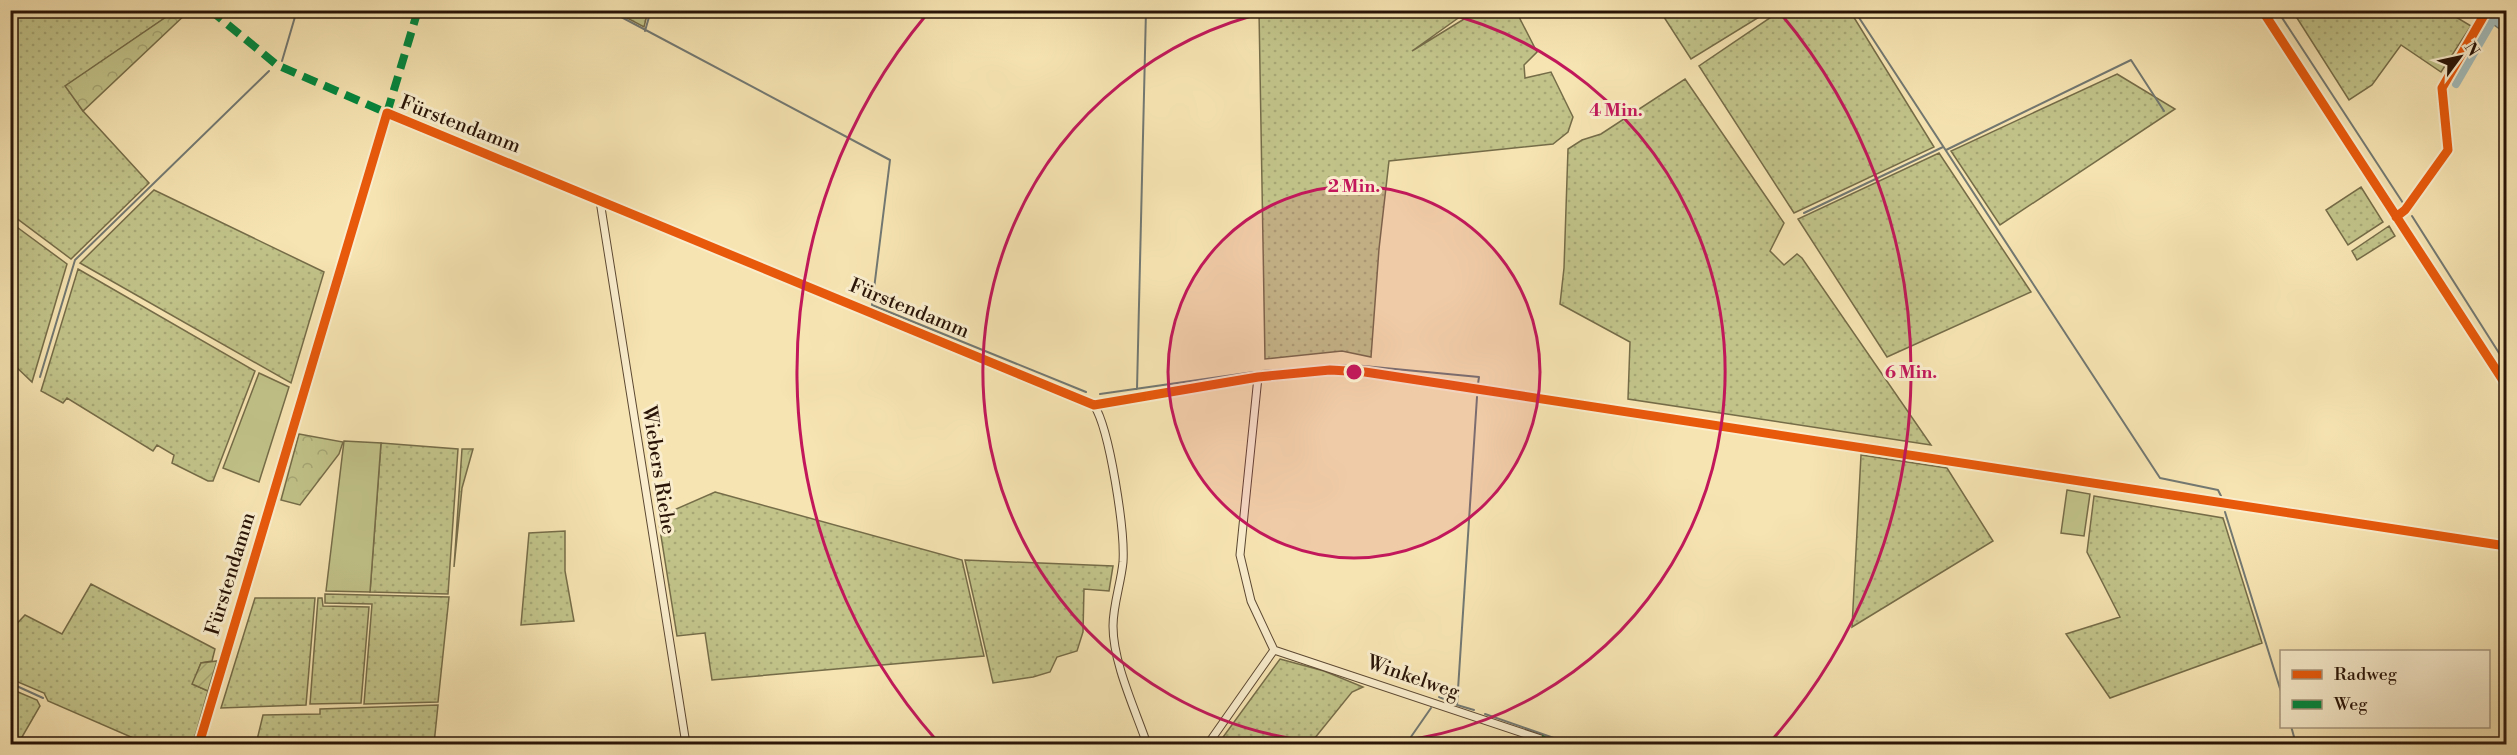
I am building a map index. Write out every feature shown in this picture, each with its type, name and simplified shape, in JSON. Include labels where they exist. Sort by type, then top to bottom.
[{"type":"street","points":[[2262,10],[2506,385]]},
{"type":"street","points":[[2396,217],[2405,210],[2448,150],[2442,88],[2487,10]]},
{"type":"street","name":"Fürstendamm","points":[[200,744],[387,113],[1094,405],[1105,431],[1120,519],[1123,561],[1113,625],[1115,650],[1147,744]]},
{"type":"street","name":"Wiebers Riehe","points":[[600,201],[686,744]]},
{"type":"street","points":[[1208,744],[1274,650],[1251,601],[1240,555],[1258,377]]},
{"type":"street","name":"Winkelweg","points":[[1274,650],[1540,739]]},
{"type":"green space","points":[[10,11],[175,11],[66,86],[83,111],[149,183],[71,259],[11,214]]},
{"type":"green space","points":[[175,11],[189,11],[83,111],[65,86]]},
{"type":"green space","points":[[614,11],[648,11],[644,27]]},
{"type":"green space","points":[[1259,11],[1468,11],[1412,51],[1477,11],[1516,11],[1537,52],[1524,65],[1525,78],[1551,72],[1573,117],[1568,132],[1553,144],[1389,161],[1379,249],[1371,357],[1342,351],[1265,359]]},
{"type":"green space","points":[[1660,11],[1769,11],[1691,59]]},
{"type":"green space","points":[[1780,11],[1850,11],[1934,147],[1794,213],[1699,66]]},
{"type":"green space","points":[[2310,11],[2446,11],[2471,26],[2441,72],[2401,45],[2372,85],[2349,100],[2297,18]]},
{"type":"green space","points":[[2117,74],[2175,109],[2000,225],[1951,151]]},
{"type":"green space","points":[[1685,79],[1784,223],[1770,251],[1784,265],[1797,254],[1802,258],[1931,445],[1628,399],[1630,342],[1560,304],[1564,268],[1568,149],[1582,140],[1601,134]]},
{"type":"green space","points":[[1939,153],[2031,292],[1887,357],[1798,219]]},
{"type":"green space","points":[[2361,187],[2383,222],[2348,245],[2326,210]]},
{"type":"green space","points":[[154,190],[324,272],[291,383],[80,263]]},
{"type":"green space","points":[[10,222],[67,264],[32,382],[11,362]]},
{"type":"green space","points":[[2389,226],[2395,236],[2357,260],[2352,251]]},
{"type":"green space","points":[[78,269],[255,371],[213,481],[208,481],[172,463],[174,455],[157,445],[153,451],[67,398],[63,403],[41,391]]},
{"type":"green space","points":[[259,373],[289,387],[259,482],[223,468]]},
{"type":"green space","points":[[299,434],[343,442],[339,454],[300,505],[281,500]]},
{"type":"green space","points":[[344,441],[381,443],[370,592],[326,591]]},
{"type":"green space","points":[[381,443],[458,449],[448,594],[370,592]]},
{"type":"green space","points":[[462,449],[473,449],[462,488],[454,567]]},
{"type":"green space","points":[[1861,455],[1947,468],[1993,541],[1852,627]]},
{"type":"green space","points":[[2067,490],[2090,494],[2084,536],[2061,533]]},
{"type":"green space","points":[[715,492],[962,560],[984,656],[712,680],[705,633],[677,636],[658,517]]},
{"type":"green space","points":[[2094,496],[2223,518],[2262,643],[2110,698],[2066,634],[2120,617],[2087,552]]},
{"type":"green space","points":[[565,531],[565,571],[574,621],[521,625],[529,533]]},
{"type":"green space","points":[[965,560],[1113,566],[1109,591],[1084,589],[1083,632],[1077,651],[1057,657],[1050,672],[993,683]]},
{"type":"green space","points":[[91,584],[215,649],[212,661],[201,663],[193,684],[208,691],[193,744],[147,744],[48,701],[44,693],[11,679],[10,631],[25,615],[62,634]]},
{"type":"green space","points":[[325,594],[449,597],[438,702],[364,704],[372,604],[325,603]]},
{"type":"green space","points":[[255,598],[315,598],[306,705],[221,708]]},
{"type":"green space","points":[[318,598],[322,598],[323,606],[369,607],[361,703],[310,704]]},
{"type":"green space","points":[[1280,659],[1324,671],[1363,687],[1352,692],[1310,744],[1218,744]]},
{"type":"green space","points":[[217,661],[208,691],[192,684],[201,663]]},
{"type":"green space","points":[[11,689],[37,700],[40,706],[18,744],[11,744]]},
{"type":"green space","points":[[438,705],[434,744],[256,744],[263,715],[320,714],[320,709]]},
{"type":"water","points":[[2492,11],[2506,11],[2506,20],[2501,30],[2487,20]]},
{"type":"waterway","points":[[282,61],[297,10]]},
{"type":"waterway","points":[[608,10],[890,160],[872,305],[1086,392]]},
{"type":"waterway","points":[[645,31],[651,10]]},
{"type":"waterway","points":[[1137,389],[1146,10]]},
{"type":"waterway","points":[[1854,10],[2160,478],[2218,490],[2221,496]]},
{"type":"waterway","points":[[2277,10],[2403,203]]},
{"type":"waterway","points":[[2456,84],[2499,10]]},
{"type":"waterway","points":[[1946,150],[2131,60],[2164,111]]},
{"type":"waterway","points":[[40,377],[75,260],[269,71]]},
{"type":"waterway","points":[[1804,213],[1943,147]]},
{"type":"waterway","points":[[2412,216],[2506,364]]},
{"type":"waterway","points":[[1262,371],[1353,365],[1479,377],[1478,384]]},
{"type":"waterway","points":[[1100,394],[1254,372]]},
{"type":"waterway","points":[[1474,710],[1457,705],[1477,397]]},
{"type":"waterway","points":[[2225,512],[2280,689]]},
{"type":"waterway","points":[[10,683],[43,698]]},
{"type":"waterway","points":[[1439,697],[1444,699]]},
{"type":"waterway","points":[[1406,744],[1431,708]]},
{"type":"waterway","points":[[1485,714],[1571,744]]},
{"type":"waterway","points":[[2292,728],[2296,744]]},
{"type":"marked path","points":[[210,10],[277,65],[387,113],[418,10]]},
{"type":"marked path","points":[[1541,739],[1556,744]]},
{"type":"cycle path","points":[[2262,10],[2506,385]]},
{"type":"cycle path","points":[[2396,217],[2405,210],[2448,150],[2442,88],[2487,10]]},
{"type":"cycle path","points":[[199,744],[387,113],[1094,405],[1258,377],[1330,370],[1365,372],[2506,546]]}]
